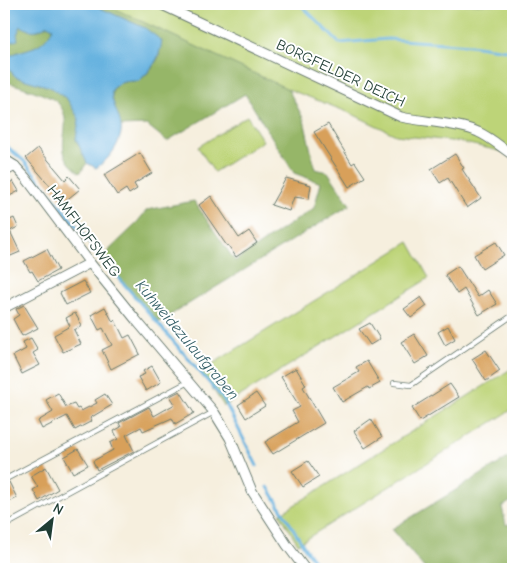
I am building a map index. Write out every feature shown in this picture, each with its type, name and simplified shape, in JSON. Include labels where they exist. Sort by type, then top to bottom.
[{"type":"street","name":"BORGFELDER DEICH","points":[[160,4],[401,116],[477,131],[513,156]]},
{"type":"street","name":"HAMFHOFSWEG","points":[[4,159],[15,166],[26,178],[90,264],[214,412],[230,438],[252,491],[305,569]]},
{"type":"street","points":[[4,172],[15,166]]},
{"type":"street","points":[[4,308],[90,264]]},
{"type":"lane","points":[[394,383],[411,385],[513,315]]},
{"type":"lane","points":[[4,480],[189,381]]},
{"type":"lane","points":[[4,526],[214,412]]},
{"type":"green space","points":[[4,4],[7,4],[10,14],[7,35],[17,34],[21,26],[34,30],[41,29],[47,25],[54,28],[43,42],[37,46],[4,59]]},
{"type":"green space","points":[[91,4],[104,4],[288,89],[304,120],[315,169],[328,172],[350,205],[159,322],[100,259],[134,226],[147,210],[194,201],[235,261],[314,208],[321,183],[294,173],[245,94],[167,141],[147,125],[120,126],[113,100],[112,93],[114,88],[119,84],[139,81],[151,70],[160,55],[145,28]]},
{"type":"green space","points":[[104,4],[513,4],[513,154],[460,142],[396,135],[350,113],[288,89]]},
{"type":"green space","points":[[4,64],[16,77],[50,87],[67,99],[79,119],[76,139],[87,163],[80,173],[69,163],[65,155],[63,143],[65,116],[58,103],[41,94],[4,81]]},
{"type":"green space","points":[[247,116],[263,141],[214,172],[198,147]]},
{"type":"green space","points":[[409,242],[429,278],[224,406],[201,371]]},
{"type":"green space","points":[[511,369],[513,373],[513,409],[298,544],[280,514]]},
{"type":"green space","points":[[513,455],[513,500],[502,507],[506,525],[513,523],[513,569],[425,569],[392,529]]},
{"type":"water","points":[[7,4],[91,4],[145,28],[162,41],[157,59],[152,68],[139,81],[124,82],[115,86],[112,91],[112,99],[121,125],[121,133],[118,144],[112,153],[96,168],[87,163],[76,139],[79,119],[67,99],[50,87],[16,77],[4,64],[4,59],[43,42],[53,28],[47,25],[41,29],[34,30],[21,26],[17,34],[18,40],[10,42],[7,35],[10,14]]},
{"type":"building","points":[[328,124],[352,164],[355,162],[365,177],[349,187],[314,132]]},
{"type":"building","points":[[38,148],[65,180],[69,176],[80,189],[64,202],[26,158]]},
{"type":"building","points":[[140,153],[152,173],[134,184],[137,189],[129,194],[126,189],[117,195],[104,175]]},
{"type":"building","points":[[455,154],[464,168],[462,169],[481,198],[467,208],[448,178],[440,183],[431,169]]},
{"type":"building","points":[[286,178],[311,185],[309,199],[294,197],[289,211],[271,205]]},
{"type":"building","points":[[13,181],[19,191],[4,199],[4,186]]},
{"type":"building","points":[[211,196],[239,238],[249,231],[257,243],[236,257],[199,205]]},
{"type":"building","points":[[4,217],[6,222],[14,218],[18,227],[10,231],[20,252],[6,258],[4,253]]},
{"type":"building","points":[[496,242],[504,255],[482,269],[474,255]]},
{"type":"building","points":[[47,249],[58,270],[38,281],[24,261]]},
{"type":"building","points":[[458,266],[478,297],[488,290],[497,304],[479,315],[464,289],[457,294],[445,275]]},
{"type":"building","points":[[83,281],[90,293],[66,305],[60,293]]},
{"type":"building","points":[[421,297],[427,306],[411,318],[404,309]]},
{"type":"building","points":[[24,305],[38,328],[22,336],[13,319],[19,315],[16,309]]},
{"type":"building","points":[[105,307],[113,322],[115,320],[124,338],[130,335],[140,354],[111,369],[102,350],[112,345],[103,328],[99,330],[91,315]]},
{"type":"building","points":[[75,313],[82,326],[74,330],[81,344],[63,352],[54,335],[70,326],[66,318]]},
{"type":"building","points":[[370,323],[380,339],[370,345],[359,329]]},
{"type":"building","points":[[448,326],[455,339],[445,345],[438,332]]},
{"type":"building","points":[[414,334],[428,356],[415,364],[401,342]]},
{"type":"building","points":[[31,338],[38,350],[33,353],[40,365],[22,374],[13,356],[26,349],[23,342]]},
{"type":"building","points":[[486,350],[500,371],[486,381],[472,359]]},
{"type":"building","points":[[367,361],[380,383],[369,389],[368,387],[342,402],[333,387],[359,372],[356,367]]},
{"type":"building","points":[[152,366],[161,382],[146,391],[138,377],[145,374],[143,371]]},
{"type":"building","points":[[296,368],[306,385],[303,387],[324,423],[273,454],[265,442],[298,422],[292,411],[300,407],[281,377]]},
{"type":"building","points":[[450,384],[459,397],[420,421],[412,408]]},
{"type":"building","points":[[180,391],[194,413],[175,424],[172,418],[143,431],[141,427],[126,435],[134,451],[97,470],[93,461],[113,450],[110,443],[118,439],[114,431],[121,427],[119,423],[149,407],[154,416],[175,404],[170,396]]},
{"type":"building","points":[[58,393],[66,407],[74,404],[81,411],[97,403],[95,400],[105,394],[112,405],[90,418],[92,421],[75,430],[67,416],[42,429],[38,421],[53,412],[46,400]]},
{"type":"building","points":[[256,393],[265,406],[246,418],[238,405]]},
{"type":"building","points":[[371,419],[382,437],[365,448],[354,431]]},
{"type":"building","points":[[78,449],[88,465],[73,473],[64,457]]},
{"type":"building","points":[[308,461],[319,477],[303,487],[292,471]]},
{"type":"building","points":[[46,467],[58,489],[39,501],[33,490],[38,487],[31,476]]},
{"type":"building","points":[[9,482],[17,498],[4,505],[4,484]]},
{"type":"waterway","points":[[300,4],[339,43],[388,39],[470,45],[513,51]]},
{"type":"waterway","name":"Kuhweidezulaufgraben","points":[[4,144],[24,161],[93,247]]},
{"type":"waterway","name":"Kuhweidezulaufgraben","points":[[105,262],[224,400],[257,466]]},
{"type":"waterway","name":"Kuhweidezulaufgraben","points":[[268,487],[306,550],[320,569]]}]
